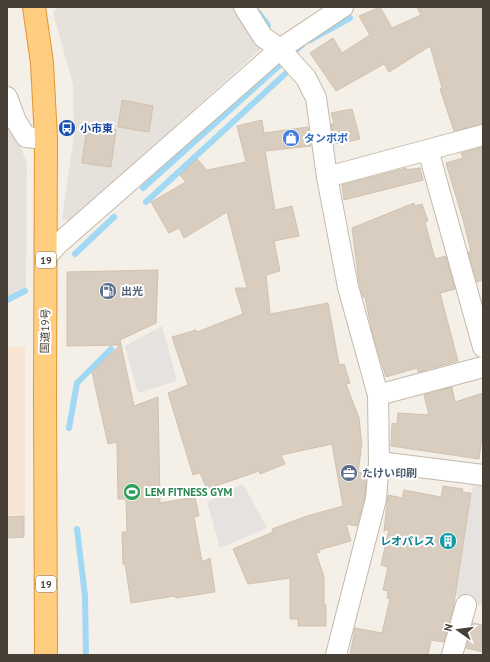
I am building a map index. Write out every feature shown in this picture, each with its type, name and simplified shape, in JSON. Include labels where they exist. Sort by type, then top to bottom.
[{"type":"highway","name":"国道19号","points":[[34,7],[42,63],[46,139],[44,395],[46,655]]},
{"type":"street","points":[[244,7],[263,37],[286,55],[306,78],[316,98],[327,177],[348,287],[378,395],[379,462],[376,499],[336,655]]},
{"type":"street","points":[[46,257],[58,244],[343,7]]},
{"type":"street","points":[[7,97],[16,121],[26,137],[46,139]]},
{"type":"street","points":[[327,177],[483,135]]},
{"type":"street","points":[[428,150],[483,347]]},
{"type":"street","points":[[378,395],[483,367]]},
{"type":"street","points":[[379,462],[483,475]]},
{"type":"street","points":[[452,655],[466,606]]},
{"type":"shaded area","points":[[58,7],[236,7],[262,48],[141,157],[77,222],[62,219],[74,136],[73,84],[53,13]]},
{"type":"shaded area","points":[[7,113],[27,163],[26,287],[7,297]]},
{"type":"shaded area","points":[[162,326],[177,381],[138,393],[125,346]]},
{"type":"shaded area","points":[[7,347],[25,347],[25,514],[7,515]]},
{"type":"shaded area","points":[[243,484],[267,528],[220,548],[207,502]]},
{"type":"shaded area","points":[[473,485],[483,486],[483,605],[467,602],[455,594]]},
{"type":"building","points":[[380,7],[392,28],[421,15],[417,7],[483,7],[483,124],[454,131],[440,89],[442,88],[430,46],[389,72],[384,64],[336,91],[310,53],[333,38],[342,53],[370,35],[359,16]]},
{"type":"building","points":[[122,100],[153,106],[149,132],[118,127]]},
{"type":"building","points":[[352,109],[360,139],[334,144],[331,124],[334,124],[331,113]]},
{"type":"building","points":[[262,120],[264,133],[308,127],[311,146],[265,151],[275,210],[292,206],[299,236],[274,241],[280,271],[266,275],[270,314],[328,303],[339,364],[344,364],[350,383],[346,384],[359,418],[362,447],[360,447],[361,451],[358,472],[364,473],[366,482],[365,497],[357,526],[346,524],[351,541],[319,550],[320,552],[316,553],[324,577],[326,626],[298,626],[298,619],[290,619],[290,578],[248,584],[233,549],[273,532],[272,529],[307,516],[343,506],[332,444],[281,455],[285,464],[260,474],[259,471],[207,489],[200,473],[193,475],[168,393],[188,385],[172,337],[196,330],[197,332],[243,314],[235,288],[247,288],[227,212],[184,238],[179,228],[169,233],[151,202],[186,182],[180,175],[197,159],[207,170],[246,162],[237,126]]},
{"type":"building","points":[[87,126],[116,130],[111,167],[82,163]]},
{"type":"building","points":[[483,147],[483,280],[477,282],[468,252],[471,252],[464,223],[446,163],[463,158],[461,153]]},
{"type":"building","points":[[406,168],[406,170],[420,168],[423,180],[344,200],[342,185]]},
{"type":"building","points":[[414,203],[415,206],[422,204],[428,221],[425,222],[435,259],[446,256],[455,289],[440,293],[458,361],[418,372],[417,368],[386,377],[373,336],[365,297],[363,297],[359,282],[352,228]]},
{"type":"building","points":[[158,270],[156,323],[120,340],[134,406],[158,397],[160,503],[195,497],[199,516],[194,517],[202,562],[210,558],[215,592],[176,598],[175,596],[131,603],[125,564],[123,564],[122,532],[127,532],[126,499],[118,499],[117,442],[108,444],[92,372],[120,345],[67,346],[67,272]]},
{"type":"building","points":[[452,387],[455,402],[483,393],[483,429],[479,459],[391,446],[392,423],[397,424],[398,413],[429,415],[424,395]]},
{"type":"building","points":[[443,486],[463,489],[462,492],[471,493],[453,610],[444,642],[431,640],[428,655],[350,655],[355,628],[382,633],[390,599],[387,598],[388,591],[383,590],[388,567],[381,565],[389,529],[384,531],[388,495],[402,498],[404,490],[441,497]]},
{"type":"building","points":[[24,516],[24,537],[7,538],[7,517]]},
{"type":"building","points":[[473,623],[483,625],[483,652],[466,648]]},
{"type":"waterway","points":[[258,12],[268,25]]},
{"type":"waterway","points":[[310,40],[350,18]]},
{"type":"waterway","points":[[143,188],[302,45]]},
{"type":"waterway","points":[[146,202],[285,74]]},
{"type":"waterway","points":[[75,254],[114,217]]},
{"type":"waterway","points":[[7,300],[25,291]]},
{"type":"waterway","points":[[69,428],[77,383],[111,349]]},
{"type":"waterway","points":[[77,529],[85,596],[86,655]]},
{"type":"place","name":"小市東","points":[[67,128]]},
{"type":"place","name":"タンポポ","points":[[291,138]]},
{"type":"place","name":"出光","points":[[108,291]]},
{"type":"place","name":"たけい印刷","points":[[349,473]]},
{"type":"place","name":"LEM FITNESS GYM","points":[[132,492]]},
{"type":"place","name":"レオパレス","points":[[448,541]]}]
